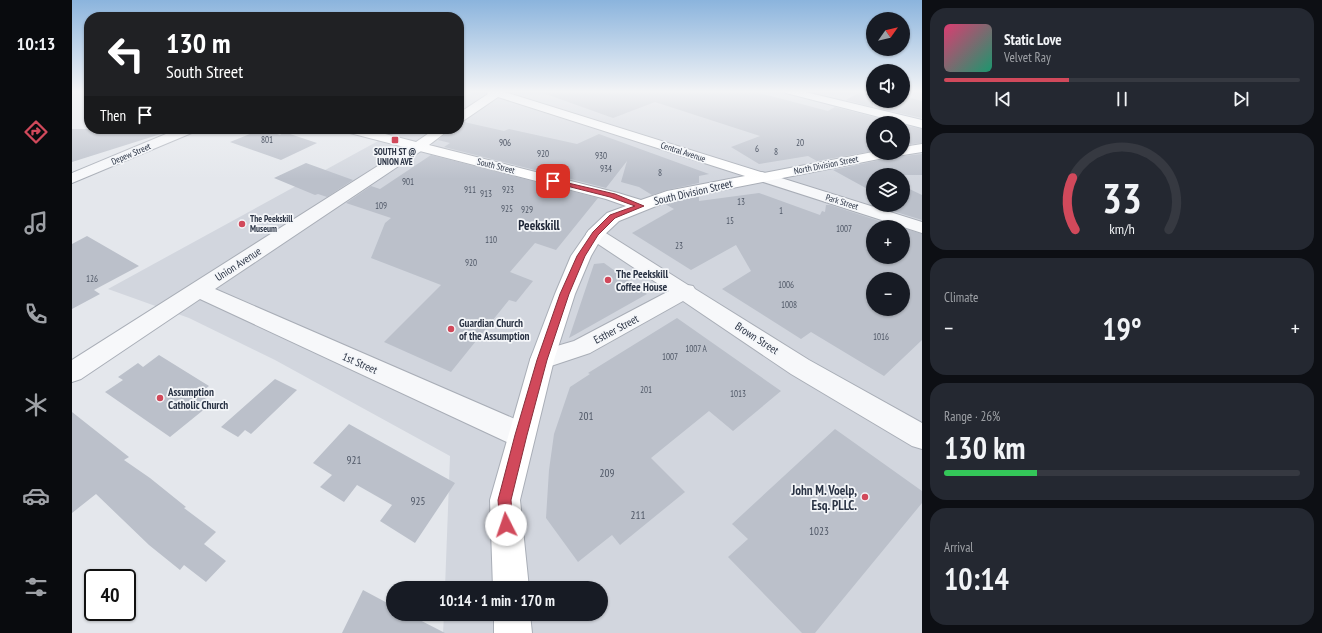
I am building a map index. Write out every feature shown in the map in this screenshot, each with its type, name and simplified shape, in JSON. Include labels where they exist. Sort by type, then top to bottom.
[{"type":"street","name":"Central Avenue","points":[[587,121],[762,177]]},
{"type":"street","points":[[909,121],[922,124]]},
{"type":"street","name":"Depew Street","points":[[72,178],[177,134]]},
{"type":"street","name":"South Street","points":[[371,134],[612,196],[641,206]]},
{"type":"street","name":"Union Avenue","points":[[72,372],[437,134]]},
{"type":"street","points":[[910,150],[922,148]]},
{"type":"street","name":"North Division Street","points":[[762,177],[866,157]]},
{"type":"street","name":"South Division Street","points":[[510,581],[505,500],[542,360],[565,294],[581,256],[595,234],[613,217],[668,196],[762,177]]},
{"type":"street","name":"Park Street","points":[[762,177],[922,228]]},
{"type":"street","name":"Brown Street","points":[[595,234],[686,291],[800,367],[922,437]]},
{"type":"street","name":"1st Street","points":[[199,290],[521,435]]},
{"type":"street","name":"Esther Street","points":[[542,360],[582,347],[686,291]]},
{"type":"street","points":[[512,621],[513,633]]},
{"type":"shaded area","points":[[464,121],[866,121],[866,160],[910,160],[910,121],[922,121],[922,633],[443,633],[444,621],[608,621],[608,581],[445,581],[450,456],[275,360],[189,318],[108,289],[391,134],[464,134]]},
{"type":"building","points":[[712,121],[866,121],[866,152],[817,161],[808,156],[759,164],[731,147],[760,136]]},
{"type":"building","points":[[464,122],[504,131],[509,129],[577,144],[599,134],[709,174],[699,176],[699,183],[652,195],[639,187],[621,182],[627,161],[606,188],[444,147],[450,143],[438,140],[445,134],[464,134]]},
{"type":"building","points":[[910,126],[922,129],[922,143],[910,144]]},
{"type":"building","points":[[72,129],[84,129],[84,134],[161,134],[72,162]]},
{"type":"building","points":[[250,134],[290,134],[317,143],[281,160],[230,142]]},
{"type":"building","points":[[922,154],[922,175],[910,175],[910,168],[866,168],[866,188],[833,170],[880,160],[910,160],[910,155]]},
{"type":"building","points":[[431,155],[598,198],[556,250],[535,243],[510,272],[533,281],[516,302],[509,300],[451,372],[384,342],[441,285],[371,258],[385,223],[391,218],[346,203],[371,186],[380,189]]},
{"type":"building","points":[[306,163],[353,180],[327,197],[318,194],[315,195],[274,178]]},
{"type":"building","points":[[910,189],[922,195],[922,220],[896,212],[910,212]]},
{"type":"building","points":[[759,193],[820,215],[822,211],[825,212],[826,205],[830,205],[876,220],[866,220],[866,264],[910,264],[910,230],[922,234],[922,340],[884,376],[811,332],[801,339],[722,289],[751,271],[736,245],[691,270],[632,233],[674,209],[665,204],[671,201],[699,196],[699,201]]},
{"type":"building","points":[[87,236],[139,266],[94,290],[100,294],[72,309],[72,244]]},
{"type":"building","points":[[604,263],[647,294],[569,338],[594,264]]},
{"type":"building","points":[[677,318],[781,391],[733,431],[709,411],[651,458],[685,492],[620,545],[612,535],[578,562],[546,518],[549,470],[554,434],[570,387],[590,374],[588,373]]},
{"type":"building","name":"Assumption Catholic Church","points":[[159,355],[209,386],[199,394],[212,403],[170,437],[105,392],[123,380],[118,377],[138,363],[143,367]]},
{"type":"building","points":[[275,379],[297,390],[251,434],[245,430],[238,437],[221,427]]},
{"type":"building","points":[[72,412],[129,457],[124,460],[150,478],[186,507],[184,508],[216,532],[204,544],[226,561],[206,582],[184,565],[180,570],[149,545],[96,494],[72,513]]},
{"type":"building","points":[[349,424],[455,483],[415,543],[380,521],[392,505],[357,485],[344,502],[320,487],[332,475],[313,463]]},
{"type":"building","points":[[835,429],[922,491],[922,503],[815,633],[802,633],[728,557],[748,539],[732,524]]},
{"type":"building","points":[[363,590],[386,602],[386,621],[422,621],[445,633],[342,633]]},
{"type":"place","name":"SOUTH ST @ UNION AVE","points":[[395,140]]},
{"type":"place","name":"The Peekskill Museum","points":[[242,224]]},
{"type":"place","name":"The Peekskill Coffee House","points":[[608,280]]},
{"type":"place","name":"Guardian Church of the Assumption","points":[[451,329]]},
{"type":"place","name":"Assumption Catholic Church","points":[[160,398]]},
{"type":"place","name":"John M. Voelp, Esq. PLLC.","points":[[865,497]]},
{"type":"district","name":"Peekskill","points":[[539,225]]},
{"type":"route","points":[[506,525],[505,500],[521,435],[542,360],[565,294],[581,256],[595,234],[613,217],[641,206],[612,196],[553,181]]}]
